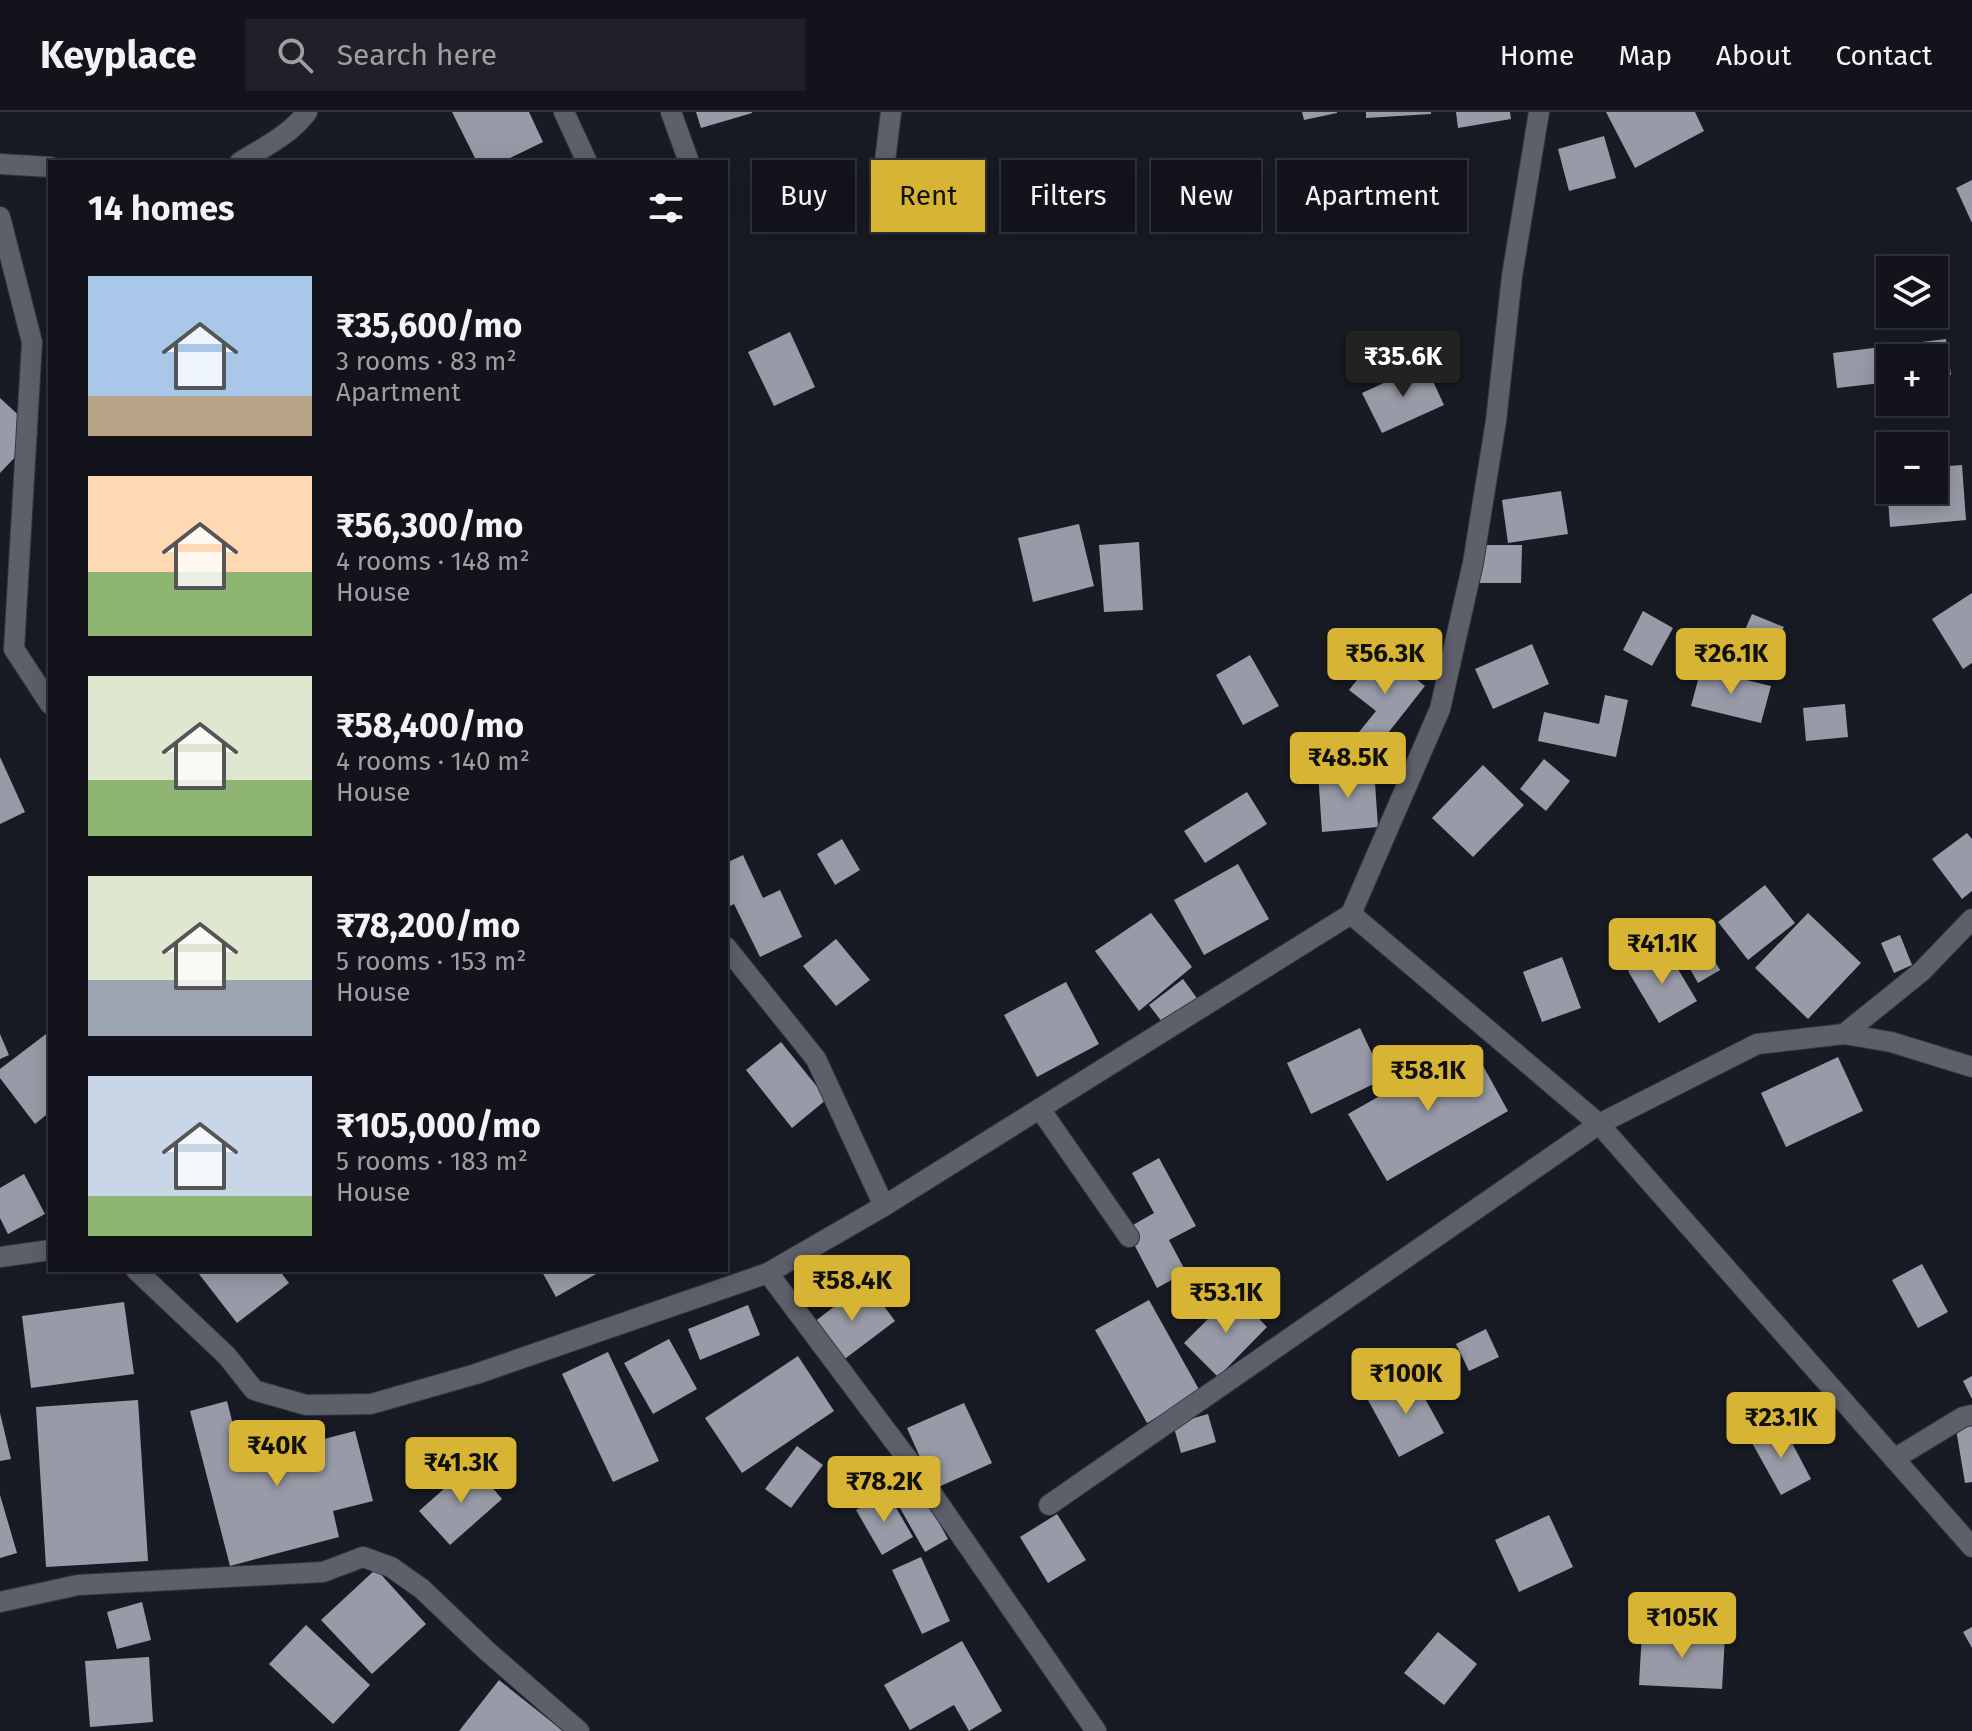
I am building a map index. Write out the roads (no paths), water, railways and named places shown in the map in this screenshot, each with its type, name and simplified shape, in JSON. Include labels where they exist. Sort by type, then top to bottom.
[{"type":"street","points":[[247,160],[271,153],[307,112]]},
{"type":"street","points":[[564,112],[586,160]]},
{"type":"street","points":[[671,112],[688,160]]},
{"type":"street","points":[[885,160],[891,112]]},
{"type":"street","points":[[138,1272],[227,1356],[254,1390],[306,1405],[371,1404],[476,1374],[768,1273],[884,1206],[1351,914],[1440,709],[1473,563],[1496,421],[1512,276],[1539,112]]},
{"type":"street","points":[[0,164],[48,167]]},
{"type":"street","points":[[0,217],[32,342],[14,649],[48,701]]},
{"type":"street","points":[[1351,914],[1599,1124],[1972,1547]]},
{"type":"street","points":[[1844,1034],[1921,972],[1972,919]]},
{"type":"street","points":[[728,949],[816,1059],[884,1206]]},
{"type":"street","points":[[1049,1505],[1599,1124],[1757,1044],[1844,1034],[1891,1042],[1972,1067]]},
{"type":"street","points":[[1040,1109],[1129,1237]]},
{"type":"street","points":[[0,1257],[48,1250]]},
{"type":"street","points":[[768,1273],[915,1469],[1096,1731]]},
{"type":"street","points":[[1894,1459],[1963,1417],[1972,1415]]},
{"type":"street","points":[[0,1602],[78,1585],[323,1572],[363,1557],[391,1567],[422,1589],[579,1731]]}]
